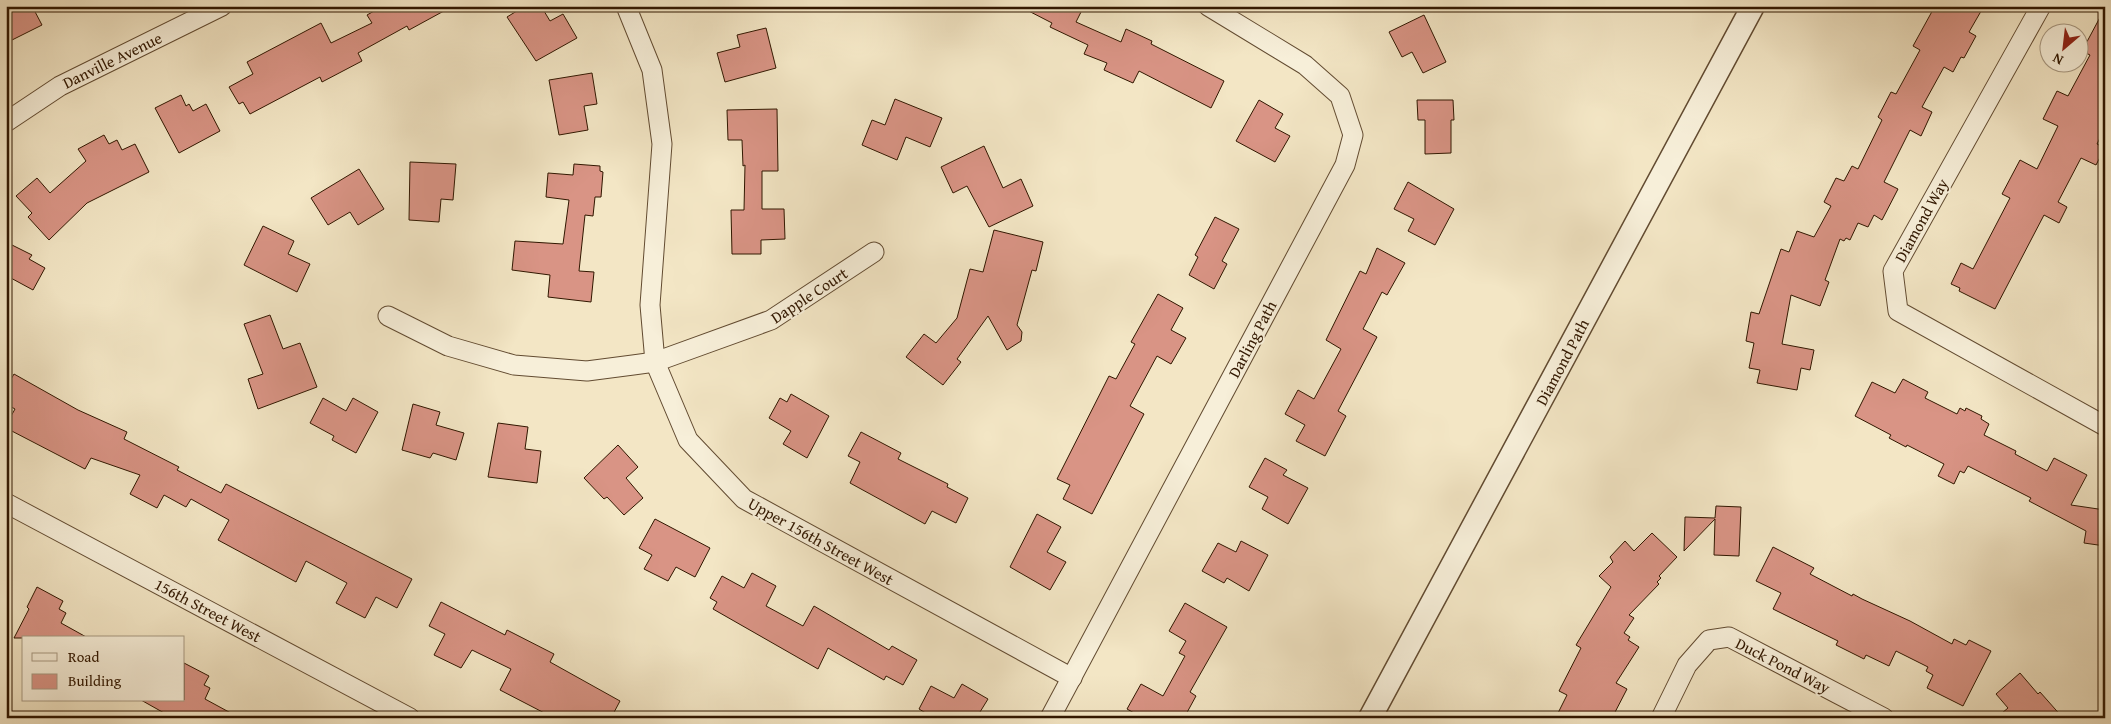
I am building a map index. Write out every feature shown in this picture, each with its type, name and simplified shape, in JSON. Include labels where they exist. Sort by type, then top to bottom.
[{"type":"street","name":"Danville Avenue","points":[[6,122],[60,86],[222,6]]},
{"type":"street","name":"Upper 156th Street West","points":[[626,6],[652,70],[662,144],[650,305],[655,362],[688,440],[744,499],[1072,678]]},
{"type":"street","name":"Darling Path","points":[[1050,718],[1345,164],[1353,136],[1340,96],[1304,65],[1208,6]]},
{"type":"street","name":"Diamond Path","points":[[1370,718],[1753,6]]},
{"type":"street","name":"Diamond Way","points":[[2041,6],[1893,271],[1898,311],[2105,426]]},
{"type":"street","name":"Dapple Court","points":[[388,316],[448,346],[514,365],[587,371],[655,362],[771,320],[874,252]]},
{"type":"street","name":"156th Street West","points":[[6,503],[410,718]]},
{"type":"street","name":"Duck Pond Way","points":[[1661,718],[1687,665],[1709,640],[1729,637],[1884,718]]},
{"type":"building","points":[[6,6],[32,6],[42,25],[6,43]]},
{"type":"building","points":[[383,6],[453,6],[409,30],[407,26],[358,53],[362,61],[322,82],[320,77],[250,114],[243,102],[239,104],[229,87],[253,74],[247,62],[321,23],[331,43],[372,23],[367,15]]},
{"type":"building","points":[[525,6],[541,6],[550,21],[563,14],[577,38],[536,61],[507,17]]},
{"type":"building","points":[[1019,6],[1084,6],[1076,22],[1121,42],[1126,29],[1152,41],[1151,44],[1224,81],[1211,108],[1139,71],[1133,83],[1104,70],[1107,63],[1084,54],[1088,45],[1050,27],[1052,23]]},
{"type":"building","points":[[1935,6],[1984,6],[1969,32],[1976,36],[1964,58],[1961,57],[1953,72],[1944,67],[1922,107],[1932,112],[1921,136],[1910,130],[1884,182],[1898,189],[1882,220],[1874,215],[1868,227],[1858,223],[1850,240],[1846,238],[1844,241],[1840,239],[1825,280],[1829,282],[1820,306],[1791,295],[1782,344],[1814,350],[1810,370],[1801,368],[1797,390],[1757,383],[1760,370],[1749,368],[1754,343],[1746,341],[1751,312],[1759,314],[1781,249],[1789,252],[1797,231],[1814,237],[1831,206],[1824,202],[1836,178],[1844,181],[1852,166],[1858,169],[1882,120],[1878,117],[1891,92],[1896,94],[1920,50],[1913,46]]},
{"type":"building","points":[[2105,8],[2105,128],[2097,144],[2105,148],[2096,165],[2081,158],[2058,202],[2067,207],[2059,223],[2044,215],[1995,309],[1959,291],[1960,288],[1951,284],[1961,263],[1973,269],[2010,198],[2002,194],[2020,160],[2037,169],[2058,126],[2043,119],[2057,91],[2068,96],[2081,72],[2088,72],[2088,59],[2090,55],[2088,54],[2088,40]]},
{"type":"building","points":[[1424,15],[1446,62],[1423,73],[1412,52],[1402,57],[1389,32]]},
{"type":"building","points":[[766,28],[776,68],[725,82],[717,53],[740,47],[737,35]]},
{"type":"building","points":[[592,73],[597,104],[584,106],[588,130],[559,135],[549,80]]},
{"type":"building","points":[[181,95],[186,106],[189,104],[193,111],[206,104],[220,131],[179,153],[155,108]]},
{"type":"building","points":[[895,99],[942,118],[930,147],[906,137],[897,160],[862,145],[872,120],[885,125]]},
{"type":"building","points":[[1259,100],[1283,114],[1275,128],[1290,136],[1275,162],[1236,141]]},
{"type":"building","points":[[1417,100],[1453,100],[1454,120],[1451,120],[1451,153],[1425,154],[1425,120],[1418,120]]},
{"type":"building","points":[[777,109],[778,171],[762,171],[762,209],[784,209],[785,239],[761,240],[761,254],[732,254],[731,210],[744,210],[745,165],[743,166],[742,140],[728,140],[727,110]]},
{"type":"building","points":[[104,135],[109,144],[117,140],[122,150],[135,144],[149,172],[87,203],[49,240],[28,217],[32,213],[16,196],[37,178],[50,193],[86,161],[78,149]]},
{"type":"building","points":[[984,146],[1003,188],[1021,179],[1033,206],[989,227],[967,186],[953,193],[941,167]]},
{"type":"building","points":[[410,162],[456,164],[453,200],[441,199],[439,222],[409,220]]},
{"type":"building","points":[[574,164],[600,166],[600,171],[603,172],[601,197],[595,197],[593,216],[585,215],[579,271],[594,272],[591,302],[548,297],[550,275],[512,270],[515,241],[563,244],[569,200],[546,197],[548,173],[573,175]]},
{"type":"building","points":[[359,169],[384,209],[358,225],[350,212],[328,225],[311,198]]},
{"type":"building","points":[[1408,182],[1454,209],[1435,245],[1408,231],[1414,219],[1394,209]]},
{"type":"building","points":[[1215,217],[1239,229],[1222,261],[1227,264],[1214,289],[1189,275],[1198,257],[1195,255]]},
{"type":"building","points":[[263,226],[294,241],[288,254],[310,264],[297,292],[244,265]]},
{"type":"building","points":[[994,230],[1043,242],[1036,271],[1032,270],[1017,325],[1022,332],[1021,341],[1007,350],[988,316],[957,359],[961,362],[943,385],[906,357],[924,334],[936,343],[957,318],[970,269],[983,272]]},
{"type":"building","points":[[6,242],[32,255],[29,259],[45,268],[33,290],[9,277],[6,280]]},
{"type":"building","points":[[1377,248],[1405,263],[1387,295],[1382,292],[1363,329],[1377,337],[1338,411],[1346,416],[1325,456],[1296,441],[1305,425],[1285,414],[1298,390],[1314,399],[1341,349],[1326,340],[1360,271],[1366,274]]},
{"type":"building","points":[[1158,294],[1183,308],[1171,330],[1186,338],[1171,364],[1157,356],[1130,406],[1144,414],[1092,514],[1063,499],[1070,485],[1057,479],[1109,376],[1116,379],[1135,344],[1131,342]]},
{"type":"building","points":[[270,315],[283,349],[300,343],[317,387],[258,409],[248,379],[263,374],[244,324]]},
{"type":"building","points":[[14,374],[78,410],[127,432],[124,439],[179,467],[177,470],[221,493],[226,484],[412,579],[397,608],[376,597],[365,618],[336,603],[347,583],[306,561],[296,582],[218,540],[229,520],[191,499],[186,507],[164,495],[157,508],[130,494],[140,475],[91,458],[85,469],[6,428],[15,409],[6,404],[6,388]]},
{"type":"building","points":[[1903,379],[1928,392],[1925,398],[1957,414],[1960,408],[1965,411],[1966,408],[1982,416],[1981,419],[1989,424],[1984,435],[2016,451],[2015,454],[2047,471],[2054,458],[2087,475],[2071,505],[2105,510],[2105,546],[2084,543],[2086,531],[2029,501],[2031,498],[1968,466],[1964,473],[1960,471],[1954,484],[1938,476],[1944,464],[1889,438],[1891,435],[1855,416],[1872,382],[1895,393]]},
{"type":"building","points":[[791,394],[829,416],[807,458],[783,444],[791,431],[769,418],[780,398],[787,402]]},
{"type":"building","points":[[323,398],[346,411],[353,398],[378,412],[356,453],[332,440],[334,436],[310,423]]},
{"type":"building","points":[[413,404],[440,412],[436,425],[464,433],[456,460],[433,453],[430,458],[402,450]]},
{"type":"building","points":[[498,423],[528,427],[525,449],[541,451],[537,483],[488,477]]},
{"type":"building","points":[[861,432],[901,453],[898,459],[948,484],[947,487],[968,498],[956,523],[932,511],[925,524],[850,483],[860,462],[848,456]]},
{"type":"building","points":[[618,445],[638,467],[626,478],[643,498],[624,515],[607,497],[604,499],[584,478]]},
{"type":"building","points":[[1265,458],[1287,470],[1283,475],[1308,488],[1288,524],[1262,509],[1268,497],[1249,487]]},
{"type":"building","points":[[1716,506],[1741,507],[1739,556],[1714,555],[1715,519],[1684,551],[1685,517],[1715,518]]},
{"type":"building","points":[[1037,514],[1061,527],[1047,552],[1066,562],[1050,590],[1010,567]]},
{"type":"building","points":[[655,519],[710,548],[695,577],[676,567],[668,581],[644,569],[652,555],[639,548]]},
{"type":"building","points":[[1652,533],[1677,557],[1659,576],[1661,578],[1657,582],[1659,584],[1629,615],[1634,618],[1624,633],[1630,637],[1628,640],[1639,647],[1616,683],[1627,689],[1612,718],[1568,718],[1558,713],[1567,695],[1559,691],[1581,648],[1576,645],[1611,587],[1599,576],[1613,562],[1610,557],[1625,541],[1634,551]]},
{"type":"building","points":[[1241,541],[1268,555],[1249,591],[1227,578],[1224,583],[1202,571],[1218,543],[1236,552]]},
{"type":"building","points":[[1773,547],[1814,568],[1810,574],[1852,596],[1853,594],[1910,621],[1952,644],[1954,639],[1966,645],[1969,640],[1991,651],[1963,706],[1927,688],[1933,675],[1926,671],[1928,667],[1896,651],[1889,666],[1866,655],[1864,659],[1836,645],[1838,641],[1773,609],[1781,593],[1756,581]]},
{"type":"building","points":[[752,573],[776,586],[766,606],[803,626],[814,606],[889,650],[892,646],[917,660],[903,685],[886,676],[884,680],[828,648],[818,669],[713,609],[717,602],[710,598],[722,576],[744,588]]},
{"type":"building","points":[[37,587],[63,601],[59,609],[66,613],[61,623],[84,636],[22,636],[22,638],[14,638],[29,609],[27,607]]},
{"type":"building","points":[[441,602],[505,635],[507,630],[554,654],[550,662],[620,701],[611,718],[554,718],[500,690],[511,669],[472,650],[461,668],[434,655],[445,634],[429,626]]},
{"type":"building","points":[[1185,603],[1227,627],[1190,692],[1196,696],[1184,718],[1143,718],[1127,709],[1141,684],[1163,696],[1185,656],[1179,653],[1186,641],[1169,631]]},
{"type":"building","points":[[185,664],[209,676],[204,685],[210,688],[205,699],[240,718],[173,718],[145,702],[185,702]]},
{"type":"building","points":[[2020,673],[2063,718],[1996,718],[2008,708],[1996,694]]},
{"type":"building","points":[[962,684],[988,699],[980,712],[991,718],[934,718],[919,709],[931,686],[954,698]]}]
